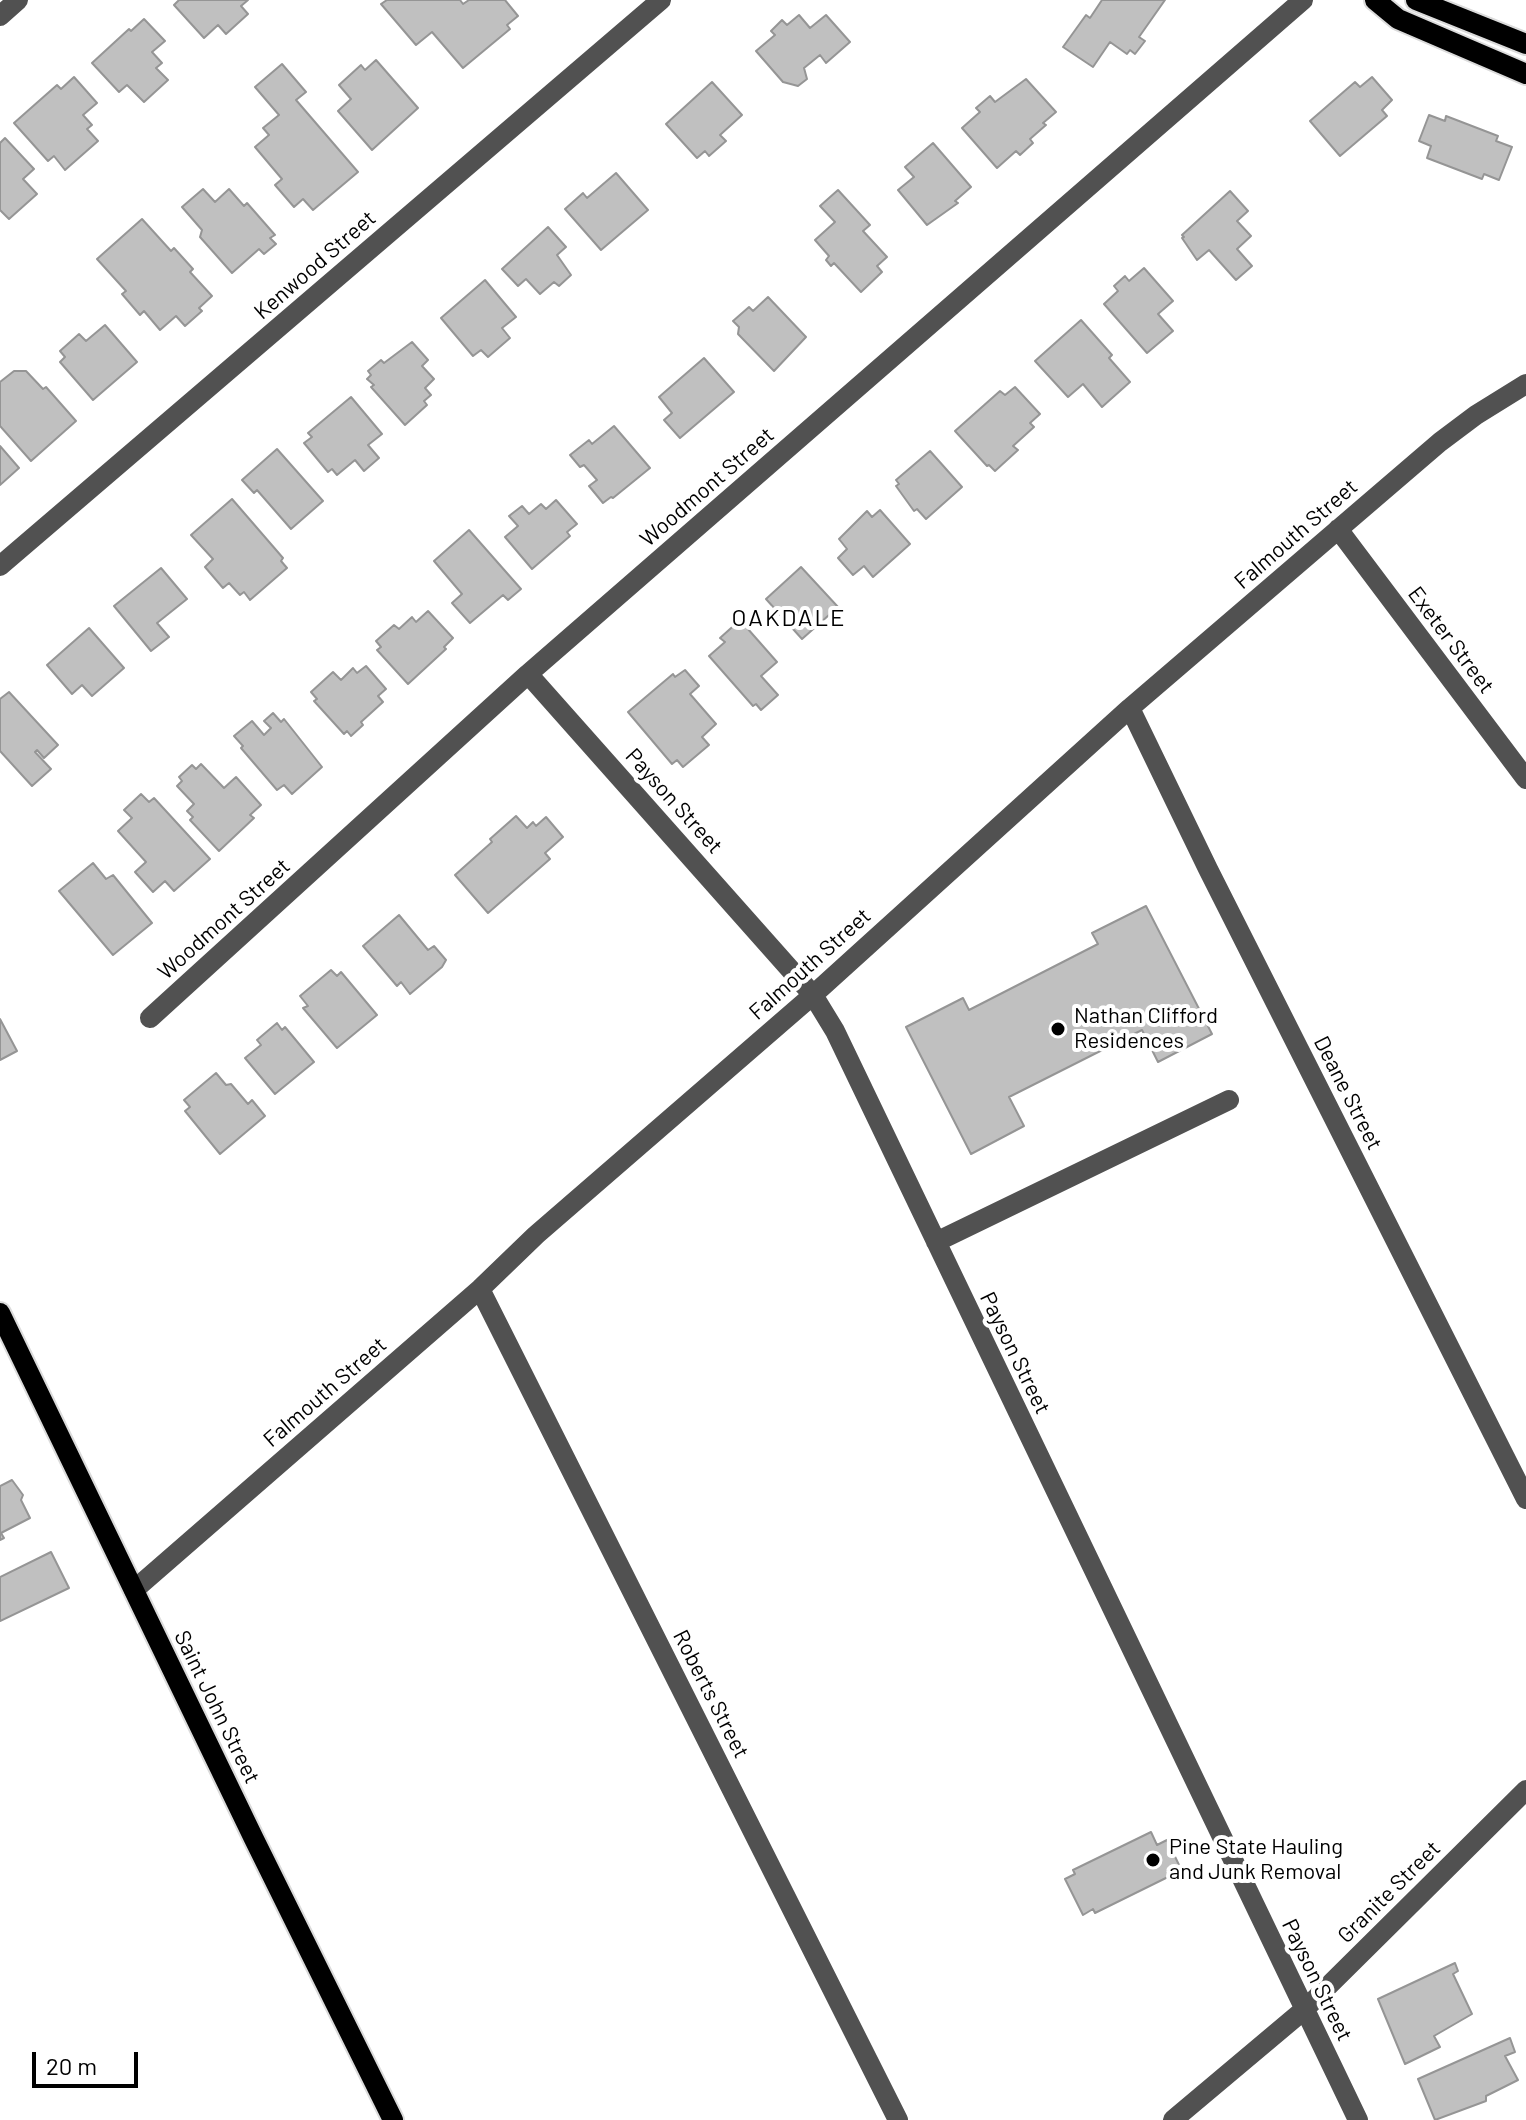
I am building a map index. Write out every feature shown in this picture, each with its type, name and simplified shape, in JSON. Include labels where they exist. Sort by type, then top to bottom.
[{"type":"main road","points":[[1375,0],[1398,19],[1526,74]]},
{"type":"main road","points":[[1416,0],[1526,44]]},
{"type":"main road","name":"Saint John Street","points":[[0,1313],[393,2120]]},
{"type":"street","points":[[0,16],[18,0]]},
{"type":"street","name":"Kenwood Street","points":[[0,566],[661,0]]},
{"type":"street","name":"Woodmont Street","points":[[150,1018],[528,674],[1303,0]]},
{"type":"street","name":"Falmouth Street","points":[[134,1590],[813,995],[1130,708],[1458,427],[1526,384]]},
{"type":"street","name":"Exeter Street","points":[[1338,529],[1526,779]]},
{"type":"street","name":"Payson Street","points":[[528,674],[813,995],[839,1041],[1358,2120]]},
{"type":"street","name":"Deane Street","points":[[1130,708],[1526,1499]]},
{"type":"street","points":[[936,1242],[1229,1100]]},
{"type":"street","name":"Roberts Street","points":[[480,1289],[898,2120]]},
{"type":"street","name":"Granite Street","points":[[1173,2120],[1305,2009],[1526,1790]]},
{"type":"building","points":[[179,0],[248,0],[241,6],[248,14],[226,34],[218,25],[204,38],[174,5]]},
{"type":"building","points":[[387,0],[460,0],[463,4],[469,0],[505,0],[518,16],[507,25],[510,29],[463,68],[432,32],[416,45],[381,4]]},
{"type":"building","points":[[1102,0],[1165,0],[1139,37],[1145,41],[1135,54],[1130,50],[1127,54],[1110,42],[1093,67],[1063,47],[1086,15],[1090,18]]},
{"type":"building","points":[[799,15],[810,28],[826,15],[850,42],[826,63],[820,55],[804,68],[807,79],[798,86],[783,82],[756,51],[775,35],[771,31],[782,20],[787,25]]},
{"type":"building","points":[[144,19],[165,41],[152,52],[162,63],[156,68],[168,80],[144,102],[127,85],[119,92],[92,63]]},
{"type":"building","points":[[376,60],[418,108],[372,150],[338,111],[351,99],[339,85],[361,65],[365,70]]},
{"type":"building","points":[[282,64],[306,92],[296,100],[358,172],[313,210],[303,199],[294,207],[275,185],[282,179],[255,147],[269,135],[263,128],[279,115],[255,87]]},
{"type":"building","points":[[74,77],[97,103],[83,115],[92,125],[87,129],[98,141],[65,170],[54,156],[48,161],[14,123],[57,85],[61,89]]},
{"type":"building","points":[[1372,77],[1392,100],[1382,110],[1387,116],[1340,156],[1310,121],[1355,82],[1360,87]]},
{"type":"building","points":[[1026,79],[1056,112],[1030,139],[1033,143],[1020,155],[1016,151],[997,168],[962,128],[980,112],[976,108],[990,96],[995,102]]},
{"type":"building","points":[[712,82],[742,115],[720,135],[726,141],[709,156],[705,151],[697,158],[666,124]]},
{"type":"building","points":[[1429,115],[1445,121],[1446,116],[1498,136],[1496,141],[1512,147],[1499,180],[1484,174],[1482,179],[1427,158],[1431,146],[1419,141]]},
{"type":"building","points":[[5,138],[34,169],[23,179],[37,194],[9,219],[0,210],[0,143]]},
{"type":"building","points":[[933,143],[971,187],[955,201],[958,203],[927,225],[898,190],[914,177],[905,167]]},
{"type":"building","points":[[616,173],[648,210],[601,250],[565,209],[583,193],[587,198]]},
{"type":"building","points":[[203,189],[215,202],[229,189],[244,206],[247,203],[275,235],[270,238],[276,244],[264,254],[259,249],[232,273],[200,237],[202,230],[182,207]]},
{"type":"building","points":[[838,190],[870,225],[863,231],[887,257],[877,266],[882,272],[861,292],[834,263],[831,266],[826,260],[829,256],[815,240],[835,222],[820,206]]},
{"type":"building","points":[[1230,191],[1248,211],[1237,221],[1251,236],[1237,249],[1252,266],[1236,280],[1209,250],[1197,260],[1182,238]]},
{"type":"building","points":[[142,219],[171,251],[174,248],[212,296],[199,308],[202,311],[185,326],[176,316],[160,330],[144,311],[140,315],[122,294],[126,291],[97,259]]},
{"type":"building","points":[[548,227],[566,247],[557,255],[571,275],[559,286],[554,282],[540,294],[526,279],[518,286],[502,269]]},
{"type":"building","points":[[1144,268],[1173,301],[1158,314],[1173,331],[1147,353],[1104,304],[1118,291],[1114,286],[1125,276],[1129,281]]},
{"type":"building","points":[[485,280],[516,317],[502,328],[510,338],[488,357],[481,350],[473,356],[441,318]]},
{"type":"building","points":[[768,297],[806,337],[774,371],[738,334],[739,327],[733,321],[749,307],[753,311]]},
{"type":"building","points":[[1081,320],[1112,355],[1109,358],[1130,382],[1102,407],[1083,384],[1068,397],[1035,361]]},
{"type":"building","points":[[105,325],[137,362],[93,400],[60,362],[65,357],[60,351],[79,334],[86,341]]},
{"type":"building","points":[[412,342],[428,360],[422,366],[434,379],[425,388],[431,395],[424,401],[427,405],[405,425],[367,379],[371,375],[368,371],[381,360],[384,363]]},
{"type":"building","points":[[704,358],[734,392],[680,438],[664,420],[672,413],[659,397]]},
{"type":"building","points":[[14,371],[26,371],[43,389],[46,387],[76,421],[31,461],[0,426],[0,382]]},
{"type":"building","points":[[1015,387],[1040,414],[1030,423],[1034,427],[1013,446],[1018,450],[995,471],[955,431],[1000,391],[1005,395]]},
{"type":"building","points":[[351,397],[382,434],[368,445],[379,458],[364,471],[355,460],[337,475],[332,469],[328,472],[304,443],[312,437],[308,433]]},
{"type":"building","points":[[614,426],[650,468],[603,503],[589,486],[597,480],[570,455],[589,440],[592,444]]},
{"type":"building","points":[[0,446],[19,468],[0,485]]},
{"type":"building","points":[[277,449],[323,501],[291,529],[257,490],[254,493],[242,480]]},
{"type":"building","points":[[930,451],[962,487],[926,519],[917,509],[914,511],[896,486],[899,484],[896,480]]},
{"type":"building","points":[[232,499],[283,558],[281,561],[287,568],[250,600],[244,592],[240,595],[229,583],[223,588],[205,567],[213,559],[191,535]]},
{"type":"building","points":[[556,500],[577,524],[567,532],[570,536],[532,569],[505,537],[518,526],[509,516],[522,506],[529,514],[541,504],[546,509]]},
{"type":"building","points":[[880,510],[910,544],[873,577],[864,566],[853,575],[838,558],[847,549],[839,539],[867,511],[872,517]]},
{"type":"building","points":[[469,530],[521,589],[508,600],[503,595],[470,623],[452,603],[462,594],[434,561]]},
{"type":"building","points":[[801,567],[838,607],[802,639],[766,599]]},
{"type":"building","points":[[161,568],[187,599],[157,623],[169,637],[151,651],[114,606]]},
{"type":"building","points":[[428,611],[453,638],[444,647],[446,649],[408,684],[377,650],[381,647],[376,641],[394,625],[399,629],[412,617],[416,622]]},
{"type":"building","points":[[740,620],[777,662],[761,676],[778,695],[761,710],[756,704],[753,706],[709,656],[725,642],[720,638]]},
{"type":"building","points":[[89,628],[124,668],[92,696],[82,685],[72,694],[47,665]]},
{"type":"building","points":[[366,666],[386,689],[378,696],[383,702],[351,736],[347,731],[344,734],[314,701],[317,699],[311,692],[333,672],[341,680],[353,668],[357,673]]},
{"type":"building","points":[[685,670],[699,686],[690,694],[716,724],[702,737],[709,745],[683,767],[677,760],[672,764],[628,712],[673,674],[675,677]]},
{"type":"building","points":[[9,692],[58,745],[44,758],[37,750],[35,752],[51,769],[32,786],[0,751],[0,699]]},
{"type":"building","points":[[273,713],[281,722],[284,719],[322,767],[292,794],[284,785],[277,790],[234,736],[252,721],[264,735],[271,728],[264,721]]},
{"type":"building","points":[[201,764],[224,788],[236,777],[261,805],[250,815],[254,818],[219,851],[190,820],[193,817],[187,811],[194,804],[177,786],[182,781],[179,777],[192,765],[196,769]]},
{"type":"building","points":[[141,794],[149,802],[154,798],[210,859],[174,891],[165,881],[153,892],[135,872],[146,862],[118,831],[132,818],[124,810]]},
{"type":"building","points":[[516,816],[527,828],[533,822],[536,826],[546,817],[563,837],[545,853],[550,859],[488,913],[455,875]]},
{"type":"building","points":[[93,863],[106,879],[113,875],[152,923],[113,955],[59,891]]},
{"type":"building","name":"Nathan Clifford Residences","points":[[1146,906],[1212,1034],[1158,1062],[1142,1030],[1009,1097],[1024,1126],[971,1154],[906,1027],[963,998],[969,1010],[1098,944],[1092,933]]},
{"type":"building","points":[[399,915],[428,950],[434,946],[446,960],[410,994],[401,982],[397,986],[363,946]]},
{"type":"building","points":[[331,970],[337,976],[341,972],[377,1015],[337,1048],[303,1008],[308,1006],[300,996]]},
{"type":"building","points":[[0,1019],[17,1051],[0,1060]]},
{"type":"building","points":[[277,1023],[282,1030],[285,1027],[314,1062],[275,1094],[245,1058],[261,1045],[257,1040]]},
{"type":"building","points":[[216,1073],[226,1085],[231,1084],[248,1104],[252,1100],[265,1116],[220,1154],[185,1111],[190,1107],[184,1100]]},
{"type":"building","points":[[12,1480],[23,1495],[21,1500],[30,1518],[1,1533],[4,1538],[0,1540],[0,1486]]},
{"type":"building","points":[[51,1552],[69,1588],[0,1621],[0,1577]]},
{"type":"building","points":[[1151,1832],[1157,1845],[1167,1840],[1180,1867],[1170,1871],[1172,1875],[1095,1913],[1093,1909],[1083,1915],[1065,1879],[1075,1874],[1073,1870]]},
{"type":"building","points":[[1455,1963],[1458,1971],[1453,1974],[1472,2014],[1434,2036],[1440,2047],[1405,2064],[1378,1999]]},
{"type":"building","points":[[1510,2038],[1515,2052],[1505,2056],[1518,2080],[1486,2096],[1486,2101],[1435,2120],[1418,2079]]},
{"type":"place","name":"Nathan Clifford Residences","points":[[1058,1029]]},
{"type":"place","name":"Pine State Hauling and Junk Removal","points":[[1153,1860]]},
{"type":"district","name":"OAKDALE","points":[[789,618]]}]
